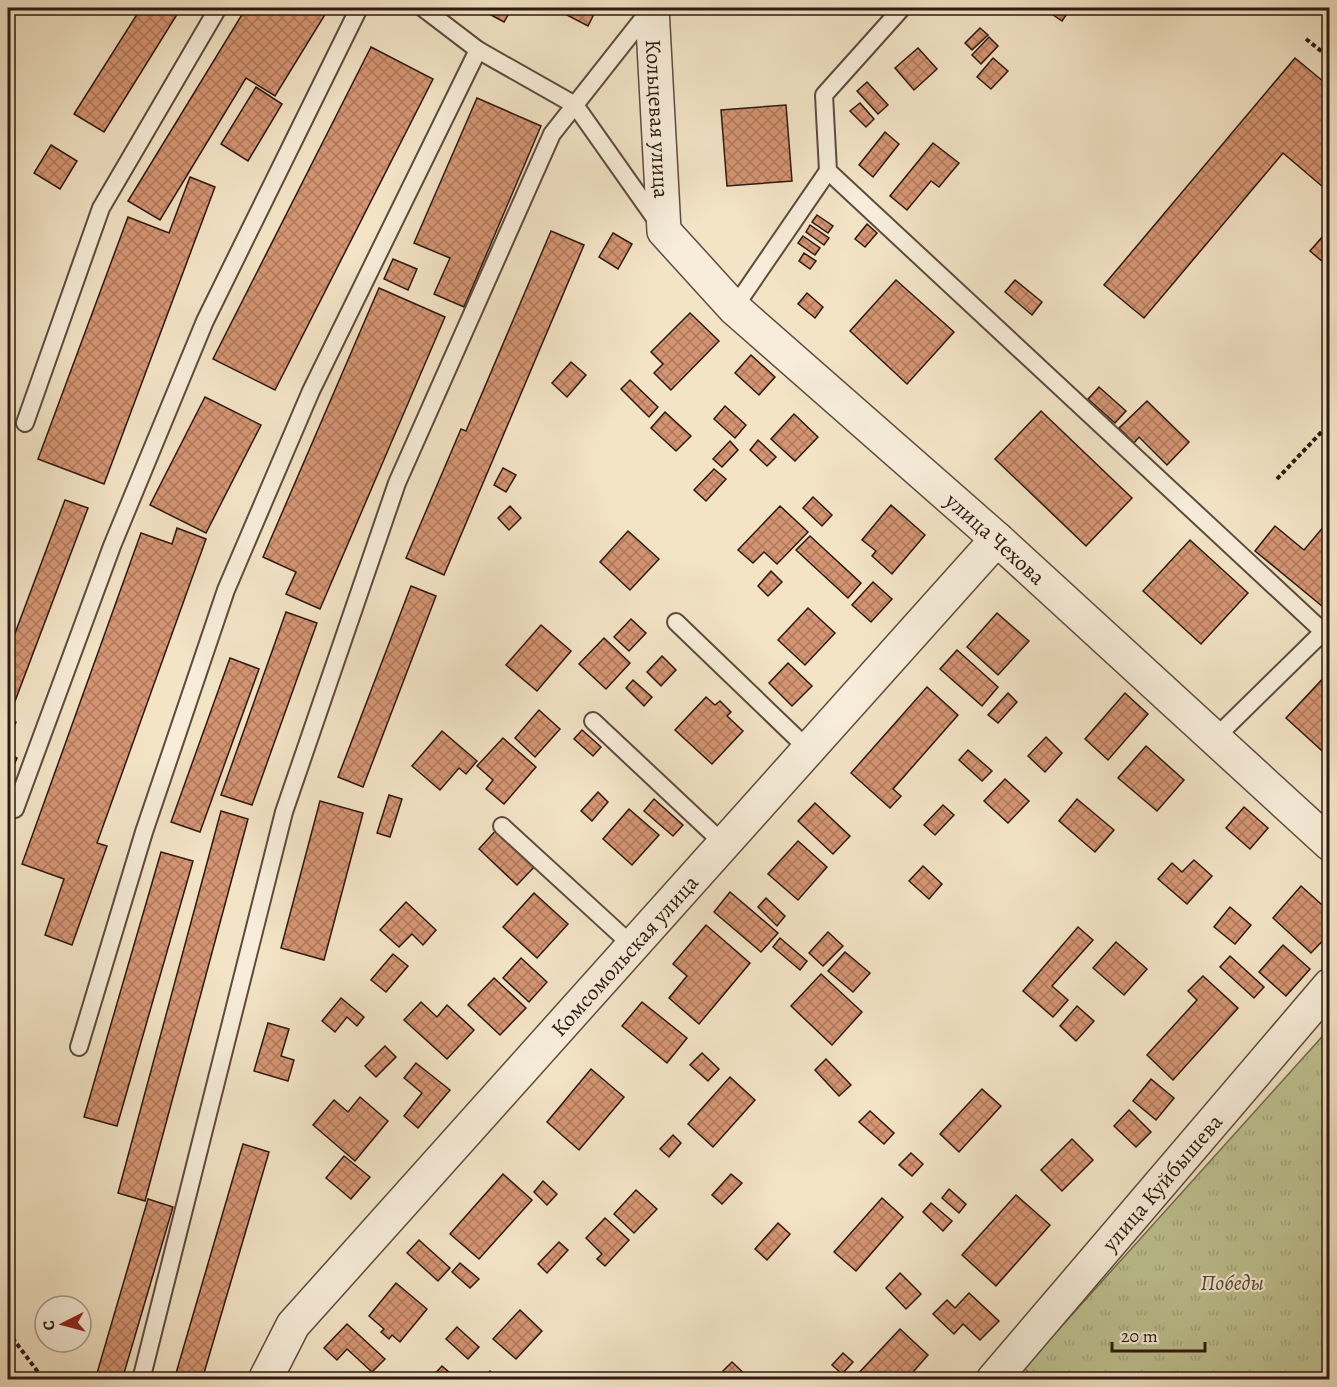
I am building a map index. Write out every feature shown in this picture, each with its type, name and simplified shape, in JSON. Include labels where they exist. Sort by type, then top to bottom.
[{"type":"street","name":"Кольцевая улица","points":[[652,8],[664,231]]},
{"type":"street","name":"улица Чехова","points":[[664,231],[734,308],[996,539],[1329,844]]},
{"type":"street","name":"Комсомольская улица","points":[[265,1380],[294,1325],[996,539]]},
{"type":"street","name":"улица Куйбышева","points":[[993,1380],[1329,985]]},
{"type":"lane","points":[[25,423],[101,208],[218,8]]},
{"type":"lane","points":[[15,809],[112,546],[205,321],[359,8]]},
{"type":"lane","points":[[423,8],[478,50],[575,105],[664,231]]},
{"type":"lane","points":[[141,1380],[291,790],[397,483],[552,134],[652,8]]},
{"type":"lane","points":[[734,308],[828,171],[824,95],[902,8]]},
{"type":"lane","points":[[79,1047],[144,832],[226,590],[310,391],[478,50]]},
{"type":"lane","points":[[828,171],[1326,635],[1214,739]]},
{"type":"lane","points":[[676,622],[809,750]]},
{"type":"lane","points":[[593,721],[724,844]]},
{"type":"lane","points":[[502,826],[633,947]]},
{"type":"path","points":[[1306,39],[1329,58]]},
{"type":"path","points":[[1277,479],[1329,423]]},
{"type":"path","points":[[8,1332],[44,1380]]},
{"type":"green space","name":"Победы","points":[[1329,1029],[1329,1379],[1036,1380],[1024,1368]]},
{"type":"building","points":[[141,8],[181,8],[104,132],[74,114]]},
{"type":"building","points":[[246,8],[329,8],[275,96],[246,78],[160,220],[128,201]]},
{"type":"building","points":[[478,8],[512,8],[504,22]]},
{"type":"building","points":[[566,8],[597,8],[588,26],[563,13]]},
{"type":"building","points":[[1043,8],[1065,8],[1069,11],[1062,21]]},
{"type":"building","points":[[980,28],[988,35],[972,50],[965,43]]},
{"type":"building","points":[[989,37],[998,46],[981,64],[972,55]]},
{"type":"building","points":[[371,47],[433,79],[275,390],[213,359]]},
{"type":"building","points":[[918,48],[937,69],[914,90],[895,68]]},
{"type":"building","points":[[993,58],[1008,71],[991,89],[977,77]]},
{"type":"building","points":[[1295,58],[1330,87],[1330,193],[1283,153],[1144,318],[1104,285]]},
{"type":"building","points":[[867,82],[888,105],[878,114],[857,91]]},
{"type":"building","points":[[256,87],[282,104],[248,161],[221,144]]},
{"type":"building","points":[[477,98],[541,126],[464,307],[434,294],[450,258],[414,243]]},
{"type":"building","points":[[860,103],[874,119],[866,127],[850,111]]},
{"type":"building","points":[[786,105],[792,181],[727,186],[721,110]]},
{"type":"building","points":[[885,132],[899,144],[873,177],[859,165]]},
{"type":"building","points":[[933,143],[959,163],[939,187],[931,181],[907,210],[890,196]]},
{"type":"building","points":[[51,145],[77,161],[60,189],[34,173]]},
{"type":"building","points":[[190,177],[215,187],[104,484],[38,459],[128,217],[169,233]]},
{"type":"building","points":[[817,215],[833,226],[828,233],[812,222]]},
{"type":"building","points":[[867,224],[877,233],[865,247],[855,239]]},
{"type":"building","points":[[810,225],[829,238],[824,245],[806,232]]},
{"type":"building","points":[[1330,228],[1330,268],[1310,251]]},
{"type":"building","points":[[551,231],[584,245],[444,575],[406,558],[461,429],[466,431]]},
{"type":"building","points":[[613,233],[632,244],[618,269],[599,257]]},
{"type":"building","points":[[803,236],[820,248],[815,255],[798,243]]},
{"type":"building","points":[[804,253],[816,261],[810,269],[799,261]]},
{"type":"building","points":[[393,259],[417,269],[408,290],[384,279]]},
{"type":"building","points":[[896,280],[954,332],[907,384],[850,331]]},
{"type":"building","points":[[1015,280],[1042,302],[1032,315],[1005,292]]},
{"type":"building","points":[[379,288],[445,317],[320,609],[286,594],[296,572],[263,557]]},
{"type":"building","points":[[807,293],[823,307],[815,318],[798,304]]},
{"type":"building","points":[[690,313],[719,341],[671,390],[654,373],[663,364],[651,352]]},
{"type":"building","points":[[751,355],[775,377],[759,395],[735,373]]},
{"type":"building","points":[[571,362],[586,375],[567,397],[552,383]]},
{"type":"building","points":[[630,380],[658,407],[649,417],[621,389]]},
{"type":"building","points":[[1099,387],[1126,411],[1115,423],[1088,399]]},
{"type":"building","points":[[205,397],[261,425],[206,533],[150,505]]},
{"type":"building","points":[[1147,401],[1189,442],[1167,465],[1139,437],[1134,443],[1119,428]]},
{"type":"building","points":[[725,406],[746,425],[735,438],[714,419]]},
{"type":"building","points":[[1041,411],[1132,498],[1086,546],[995,459]]},
{"type":"building","points":[[665,412],[691,436],[676,451],[651,428]]},
{"type":"building","points":[[794,414],[818,437],[795,461],[771,439]]},
{"type":"building","points":[[758,440],[776,457],[767,466],[750,450]]},
{"type":"building","points":[[730,441],[738,450],[722,467],[713,459]]},
{"type":"building","points":[[503,468],[516,475],[506,492],[494,485]]},
{"type":"building","points":[[714,469],[726,479],[706,501],[694,490]]},
{"type":"building","points":[[813,497],[832,515],[822,526],[803,508]]},
{"type":"building","points":[[65,500],[88,508],[12,709],[8,708],[8,652]]},
{"type":"building","points":[[891,505],[925,535],[892,574],[872,556],[876,551],[862,540]]},
{"type":"building","points":[[510,506],[521,518],[509,530],[498,518]]},
{"type":"building","points":[[780,506],[808,532],[777,564],[764,552],[753,563],[738,550]]},
{"type":"building","points":[[1330,519],[1330,560],[1324,567],[1330,571],[1328,611],[1255,551],[1275,526],[1304,550]]},
{"type":"building","points":[[177,528],[206,539],[97,843],[107,846],[72,945],[45,935],[64,879],[22,864],[141,533],[172,544]]},
{"type":"building","points":[[628,531],[659,559],[630,590],[600,562]]},
{"type":"building","points":[[810,536],[861,583],[848,598],[796,550]]},
{"type":"building","points":[[1190,540],[1248,593],[1201,644],[1143,591]]},
{"type":"building","points":[[771,571],[782,582],[768,596],[758,586]]},
{"type":"building","points":[[873,582],[892,599],[871,622],[852,605]]},
{"type":"building","points":[[411,586],[436,596],[363,787],[338,777]]},
{"type":"building","points":[[808,608],[835,633],[805,665],[778,640]]},
{"type":"building","points":[[286,612],[317,623],[252,805],[221,795]]},
{"type":"building","points":[[997,613],[1029,641],[998,675],[967,647]]},
{"type":"building","points":[[631,619],[646,633],[629,651],[614,637]]},
{"type":"building","points":[[541,625],[571,651],[537,691],[506,665]]},
{"type":"building","points":[[604,638],[630,663],[606,689],[579,664]]},
{"type":"building","points":[[957,650],[998,687],[982,706],[940,669]]},
{"type":"building","points":[[662,656],[676,670],[661,686],[647,672]]},
{"type":"building","points":[[230,658],[259,669],[200,832],[171,822]]},
{"type":"building","points":[[788,663],[812,686],[792,706],[769,683]]},
{"type":"building","points":[[1330,671],[1330,758],[1286,718]]},
{"type":"building","points":[[633,680],[652,697],[644,706],[626,688]]},
{"type":"building","points":[[927,687],[958,715],[893,789],[901,796],[890,808],[851,773]]},
{"type":"building","points":[[1008,693],[1017,702],[998,723],[988,715]]},
{"type":"building","points":[[1125,693],[1148,714],[1108,760],[1085,739]]},
{"type":"building","points":[[706,697],[715,705],[720,701],[731,712],[727,716],[743,731],[712,764],[675,730]]},
{"type":"building","points":[[539,710],[560,729],[535,757],[515,738]]},
{"type":"building","points":[[8,718],[16,722],[8,742]]},
{"type":"building","points":[[582,730],[601,747],[593,756],[574,739]]},
{"type":"building","points":[[442,731],[477,761],[466,774],[459,768],[440,790],[412,766]]},
{"type":"building","points":[[1046,737],[1062,753],[1045,772],[1028,756]]},
{"type":"building","points":[[503,738],[536,767],[504,804],[486,789],[493,780],[477,766]]},
{"type":"building","points":[[1146,746],[1184,780],[1157,811],[1118,778]]},
{"type":"building","points":[[968,750],[992,771],[982,781],[959,760]]},
{"type":"building","points":[[8,753],[17,758],[8,779]]},
{"type":"building","points":[[1005,779],[1029,801],[1008,823],[984,801]]},
{"type":"building","points":[[598,792],[608,802],[592,821],[581,811]]},
{"type":"building","points":[[389,795],[402,799],[390,837],[377,833]]},
{"type":"building","points":[[654,799],[683,825],[673,836],[644,811]]},
{"type":"building","points":[[1077,799],[1114,830],[1095,852],[1059,821]]},
{"type":"building","points":[[320,801],[363,813],[324,960],[281,948]]},
{"type":"building","points":[[815,803],[850,836],[833,854],[798,821]]},
{"type":"building","points":[[943,805],[954,815],[935,835],[924,825]]},
{"type":"building","points":[[1244,807],[1268,828],[1250,849],[1226,828]]},
{"type":"building","points":[[629,809],[659,835],[632,865],[603,839]]},
{"type":"building","points":[[221,811],[248,819],[145,1201],[118,1193]]},
{"type":"building","points":[[498,828],[537,864],[517,885],[479,849]]},
{"type":"building","points":[[798,841],[827,867],[798,900],[768,874]]},
{"type":"building","points":[[161,852],[193,861],[117,1126],[84,1117]]},
{"type":"building","points":[[1194,860],[1212,876],[1187,904],[1158,879],[1172,863],[1182,872]]},
{"type":"building","points":[[923,866],[942,884],[929,899],[909,881]]},
{"type":"building","points":[[1301,886],[1330,912],[1330,933],[1311,953],[1273,918]]},
{"type":"building","points":[[730,892],[778,933],[761,952],[714,912]]},
{"type":"building","points":[[534,893],[568,924],[537,958],[503,927]]},
{"type":"building","points":[[766,898],[785,916],[777,926],[758,907]]},
{"type":"building","points":[[406,902],[436,930],[423,945],[412,934],[399,947],[380,930]]},
{"type":"building","points":[[1230,907],[1251,925],[1235,944],[1214,927]]},
{"type":"building","points":[[706,925],[750,963],[699,1024],[669,998],[687,976],[673,964]]},
{"type":"building","points":[[1078,927],[1093,940],[1052,986],[1068,1000],[1053,1017],[1023,991]]},
{"type":"building","points":[[828,932],[843,946],[823,966],[809,953]]},
{"type":"building","points":[[780,938],[807,961],[800,970],[773,947]]},
{"type":"building","points":[[1116,942],[1147,969],[1124,995],[1093,968]]},
{"type":"building","points":[[1283,945],[1310,969],[1286,996],[1259,972]]},
{"type":"building","points":[[845,952],[870,973],[853,992],[828,971]]},
{"type":"building","points":[[393,954],[408,966],[386,992],[371,980]]},
{"type":"building","points":[[1230,956],[1264,987],[1254,998],[1220,967]]},
{"type":"building","points":[[521,958],[547,982],[529,1002],[503,978]]},
{"type":"building","points":[[821,974],[862,1012],[832,1045],[791,1006]]},
{"type":"building","points":[[1203,976],[1238,1008],[1173,1080],[1147,1055],[1197,1000],[1188,991]]},
{"type":"building","points":[[494,978],[526,1008],[500,1035],[468,1005]]},
{"type":"building","points":[[341,998],[364,1017],[357,1026],[347,1017],[335,1032],[322,1021]]},
{"type":"building","points":[[421,1002],[437,1017],[447,1005],[474,1030],[447,1059],[404,1020]]},
{"type":"building","points":[[642,1002],[687,1038],[667,1063],[622,1026]]},
{"type":"building","points":[[1077,1006],[1094,1021],[1076,1041],[1060,1026]]},
{"type":"building","points":[[268,1023],[289,1029],[281,1056],[294,1060],[288,1081],[254,1071]]},
{"type":"building","points":[[385,1046],[396,1057],[376,1077],[365,1066]]},
{"type":"building","points":[[702,1053],[719,1069],[708,1081],[690,1065]]},
{"type":"building","points":[[826,1059],[851,1085],[839,1096],[815,1070]]},
{"type":"building","points":[[416,1063],[450,1090],[418,1128],[404,1116],[422,1093],[404,1078]]},
{"type":"building","points":[[591,1069],[624,1097],[579,1150],[547,1122]]},
{"type":"building","points":[[730,1077],[755,1100],[713,1147],[688,1124]]},
{"type":"building","points":[[1151,1079],[1174,1098],[1156,1120],[1133,1101]]},
{"type":"building","points":[[982,1089],[1001,1106],[959,1152],[940,1134]]},
{"type":"building","points":[[360,1097],[388,1121],[355,1161],[313,1125],[334,1100],[348,1112]]},
{"type":"building","points":[[1129,1110],[1151,1132],[1136,1147],[1114,1126]]},
{"type":"building","points":[[870,1111],[894,1133],[884,1144],[859,1122]]},
{"type":"building","points":[[673,1135],[681,1143],[669,1157],[660,1149]]},
{"type":"building","points":[[1072,1139],[1093,1160],[1062,1191],[1041,1170]]},
{"type":"building","points":[[243,1144],[269,1152],[202,1380],[174,1380]]},
{"type":"building","points":[[911,1153],[923,1164],[912,1176],[899,1165]]},
{"type":"building","points":[[344,1156],[370,1177],[351,1199],[326,1178]]},
{"type":"building","points":[[503,1174],[532,1200],[479,1259],[450,1234]]},
{"type":"building","points":[[731,1174],[742,1183],[722,1204],[712,1195]]},
{"type":"building","points":[[543,1181],[557,1194],[547,1205],[534,1192]]},
{"type":"building","points":[[949,1189],[966,1204],[959,1213],[942,1198]]},
{"type":"building","points":[[636,1190],[657,1209],[634,1233],[614,1214]]},
{"type":"building","points":[[1016,1195],[1050,1225],[996,1286],[962,1255]]},
{"type":"building","points":[[882,1198],[903,1217],[856,1271],[834,1252]]},
{"type":"building","points":[[148,1199],[173,1207],[122,1380],[95,1380]]},
{"type":"building","points":[[931,1203],[952,1221],[943,1231],[923,1212]]},
{"type":"building","points":[[605,1218],[629,1240],[605,1266],[597,1259],[602,1254],[586,1238]]},
{"type":"building","points":[[778,1223],[790,1234],[767,1260],[755,1249]]},
{"type":"building","points":[[419,1240],[450,1268],[438,1281],[407,1253]]},
{"type":"building","points":[[559,1242],[568,1250],[547,1273],[538,1264]]},
{"type":"building","points":[[460,1263],[479,1279],[470,1288],[452,1272]]},
{"type":"building","points":[[900,1273],[921,1294],[906,1309],[886,1288]]},
{"type":"building","points":[[396,1283],[427,1309],[400,1342],[392,1335],[389,1339],[381,1332],[384,1329],[369,1316]]},
{"type":"building","points":[[969,1293],[999,1321],[980,1340],[963,1324],[954,1334],[933,1314],[947,1300],[955,1308]]},
{"type":"building","points":[[520,1310],[542,1331],[516,1359],[493,1339]]},
{"type":"building","points":[[347,1324],[385,1359],[372,1372],[347,1349],[337,1360],[324,1348]]},
{"type":"building","points":[[457,1327],[479,1347],[468,1359],[446,1339]]},
{"type":"building","points":[[900,1329],[928,1355],[906,1380],[853,1379]]},
{"type":"building","points":[[843,1353],[853,1362],[842,1374],[832,1365]]},
{"type":"building","points":[[732,1362],[751,1380],[732,1380],[723,1371]]},
{"type":"building","points":[[442,1366],[457,1379],[457,1380],[430,1379]]},
{"type":"building","points":[[490,1371],[499,1380],[482,1380]]}]
